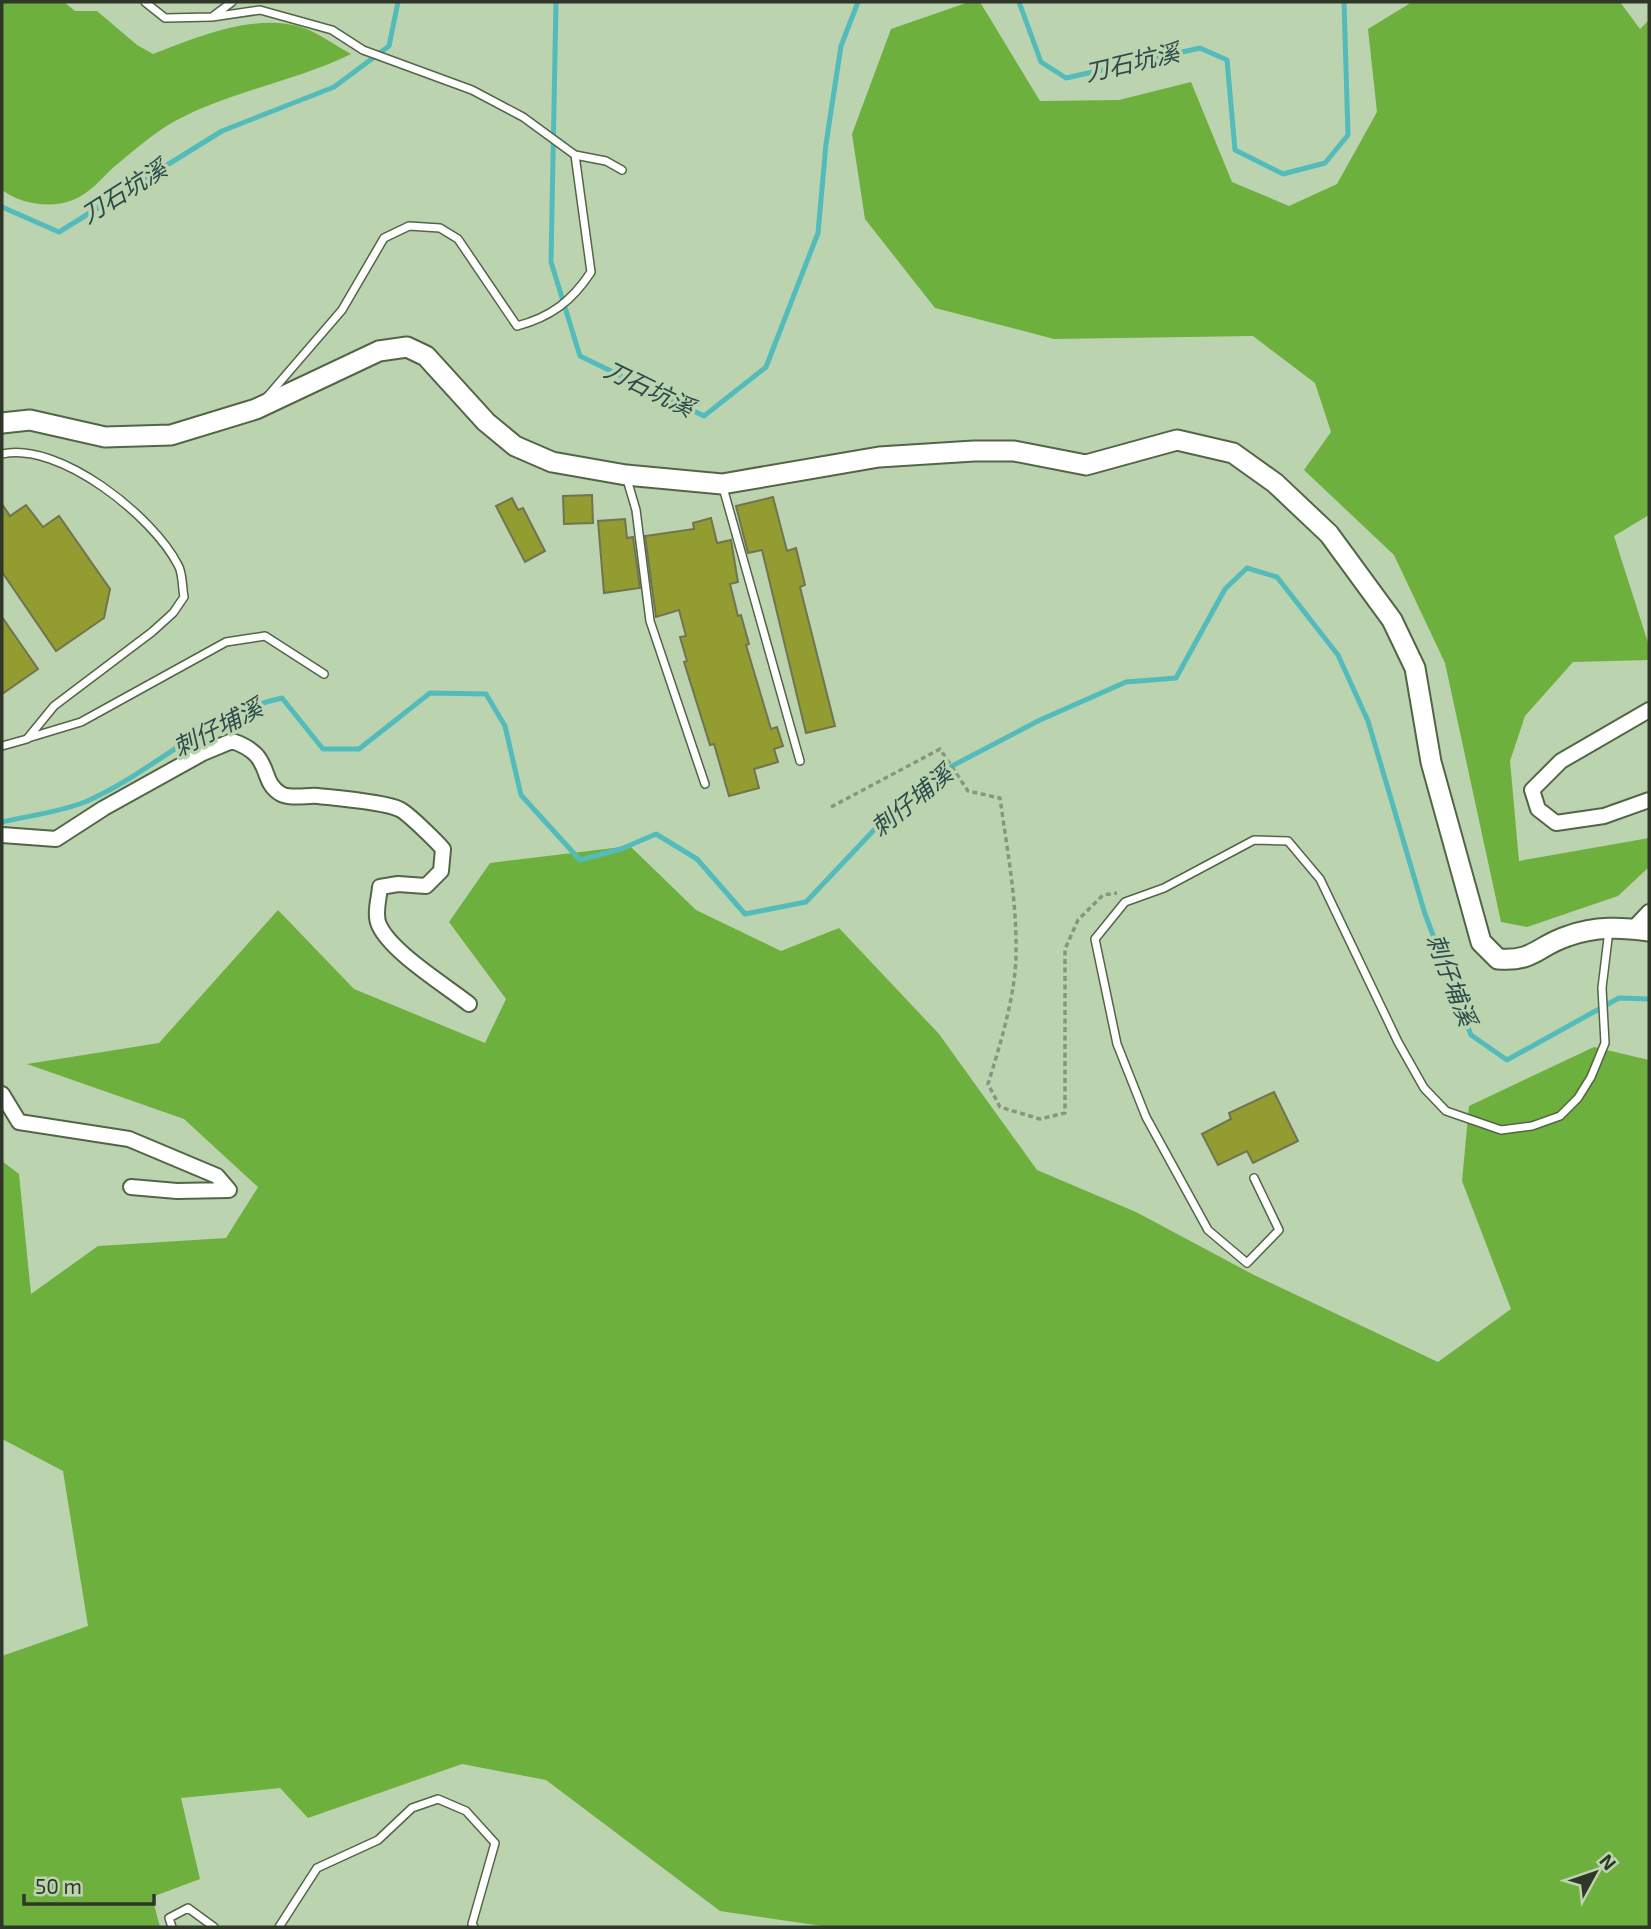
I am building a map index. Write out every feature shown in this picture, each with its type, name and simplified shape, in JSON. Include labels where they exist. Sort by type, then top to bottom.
[{"type":"street","points":[[2,423],[30,420],[105,437],[171,435],[256,409],[379,351],[407,347],[426,356],[486,422],[515,446],[552,462],[626,475],[722,484],[879,457],[1014,451],[1087,465],[1177,440],[1233,453],[1275,483],[1329,534],[1392,620],[1415,668],[1431,762],[1481,942],[1497,959],[1519,961],[1567,936],[1609,926],[1641,930],[1649,912]]},
{"type":"street","points":[[1649,710],[1561,761],[1532,790],[1538,809],[1556,823],[1604,816],[1649,800]]},
{"type":"street","points":[[2,835],[56,839],[203,753],[232,741],[251,747],[265,766],[270,784],[282,795],[319,796],[401,809],[413,823],[433,836],[443,849],[441,871],[426,886],[398,884],[380,887],[376,913],[379,926],[397,947],[469,1004]]},
{"type":"street","points":[[2,1094],[19,1122],[129,1139],[216,1176],[229,1191],[177,1191],[131,1187]]},
{"type":"lane","points":[[145,2],[165,18],[212,17],[260,10],[332,30],[363,50],[472,90],[523,117],[575,155],[606,161],[622,170]]},
{"type":"lane","points":[[212,17],[232,2]]},
{"type":"lane","points":[[256,409],[342,310],[384,238],[408,226],[440,228],[458,239],[497,301],[517,326],[542,320],[574,298],[591,272],[575,155]]},
{"type":"lane","points":[[2,454],[13,452],[41,458],[88,476],[115,493],[149,525],[180,566],[184,597],[173,613],[152,632],[54,706],[27,739]]},
{"type":"lane","points":[[626,475],[636,510],[650,621],[705,784]]},
{"type":"lane","points":[[722,484],[800,761]]},
{"type":"lane","points":[[2,746],[81,722],[226,642],[265,636],[324,674]]},
{"type":"lane","points":[[1254,1178],[1279,1230],[1247,1263],[1208,1230],[1146,1117],[1117,1044],[1095,939],[1125,902],[1164,888],[1254,840],[1288,841],[1320,879],[1398,1042],[1424,1088],[1446,1111],[1501,1130],[1532,1126],[1560,1116],[1578,1098],[1605,1044],[1602,988],[1609,926]]},
{"type":"lane","points":[[279,1927],[317,1868],[378,1840],[412,1808],[438,1799],[466,1811],[495,1843],[472,1924],[474,1927]]},
{"type":"lane","points":[[172,1927],[169,1918],[188,1908],[214,1927]]},
{"type":"path","points":[[831,807],[940,748],[968,791],[1000,798],[1011,878],[1016,955],[1001,1041],[988,1084],[1000,1107],[1040,1119],[1065,1113],[1065,949],[1078,920],[1103,895],[1120,893],[1125,902]]},
{"type":"green space","points":[[2,2],[64,2],[75,11],[97,11],[137,45],[153,54],[208,34],[266,23],[304,28],[351,54],[185,116],[148,139],[79,197],[64,203],[36,204],[18,199],[2,190]]},
{"type":"green space","points":[[969,2],[980,2],[1040,101],[1119,100],[1191,82],[1232,182],[1289,206],[1337,184],[1377,112],[1368,29],[1412,2],[1620,2],[1640,29],[1649,20],[1649,515],[1614,536],[1649,646],[1649,660],[1573,662],[1525,716],[1510,761],[1519,861],[1649,838],[1649,867],[1618,896],[1527,927],[1501,922],[1445,663],[1394,555],[1304,470],[1331,432],[1315,383],[1253,336],[1054,339],[935,308],[865,219],[852,134],[891,29]]},
{"type":"green space","points":[[630,846],[696,910],[781,951],[839,928],[939,1034],[1037,1170],[1136,1212],[1254,1275],[1438,1362],[1511,1309],[1462,1181],[1469,1106],[1594,1047],[1649,1060],[1649,1927],[829,1927],[720,1911],[546,1780],[462,1764],[308,1818],[280,1788],[181,1798],[200,1879],[152,1897],[160,1927],[2,1927],[2,1656],[88,1626],[63,1471],[2,1439],[2,1161],[19,1174],[31,1294],[98,1246],[226,1238],[258,1187],[184,1119],[27,1064],[159,1043],[278,910],[354,989],[485,1043],[506,999],[449,922],[490,863]]},
{"type":"building","points":[[592,495],[593,523],[564,524],[563,496]]},
{"type":"building","points":[[773,497],[787,551],[796,548],[805,585],[800,587],[835,726],[806,733],[762,550],[748,553],[736,506]]},
{"type":"building","points":[[512,498],[518,510],[523,508],[545,551],[525,562],[496,506]]},
{"type":"building","points":[[2,504],[10,516],[26,505],[43,527],[59,516],[110,589],[104,618],[56,651],[2,572]]},
{"type":"building","points":[[711,518],[717,543],[731,540],[738,582],[730,584],[738,616],[741,615],[749,644],[746,645],[771,729],[777,727],[783,746],[774,749],[778,762],[754,769],[759,788],[729,796],[714,744],[710,745],[684,662],[687,661],[680,637],[686,636],[679,610],[656,617],[645,536],[694,529],[693,523]]},
{"type":"building","points":[[625,519],[627,538],[633,537],[640,588],[604,593],[598,521]]},
{"type":"building","points":[[2,617],[38,669],[2,694]]},
{"type":"building","points":[[1274,1092],[1298,1141],[1253,1163],[1247,1151],[1218,1165],[1202,1134],[1231,1119],[1229,1113]]},
{"type":"waterway","name":"刀石坑溪","points":[[2,207],[59,232],[222,131],[334,87],[389,46],[398,2]]},
{"type":"waterway","name":"刀石坑溪","points":[[556,2],[551,262],[580,356],[704,416],[766,367],[818,233],[826,144],[841,46],[858,2]]},
{"type":"waterway","name":"刀石坑溪","points":[[1019,2],[1041,62],[1066,78],[1200,48],[1227,60],[1235,150],[1283,174],[1325,163],[1348,135],[1344,2]]},
{"type":"waterway","name":"刺仔埔溪","points":[[2,822],[85,802],[110,790],[229,717],[282,698],[323,749],[359,749],[430,693],[486,694],[505,726],[521,795],[580,860],[621,849],[656,834],[697,859],[745,914],[806,902],[874,830],[952,766],[1040,720],[1126,682],[1176,678],[1225,589],[1247,568],[1277,577],[1338,655],[1368,721],[1425,914],[1471,1035],[1507,1060],[1619,998],[1649,999]]}]
